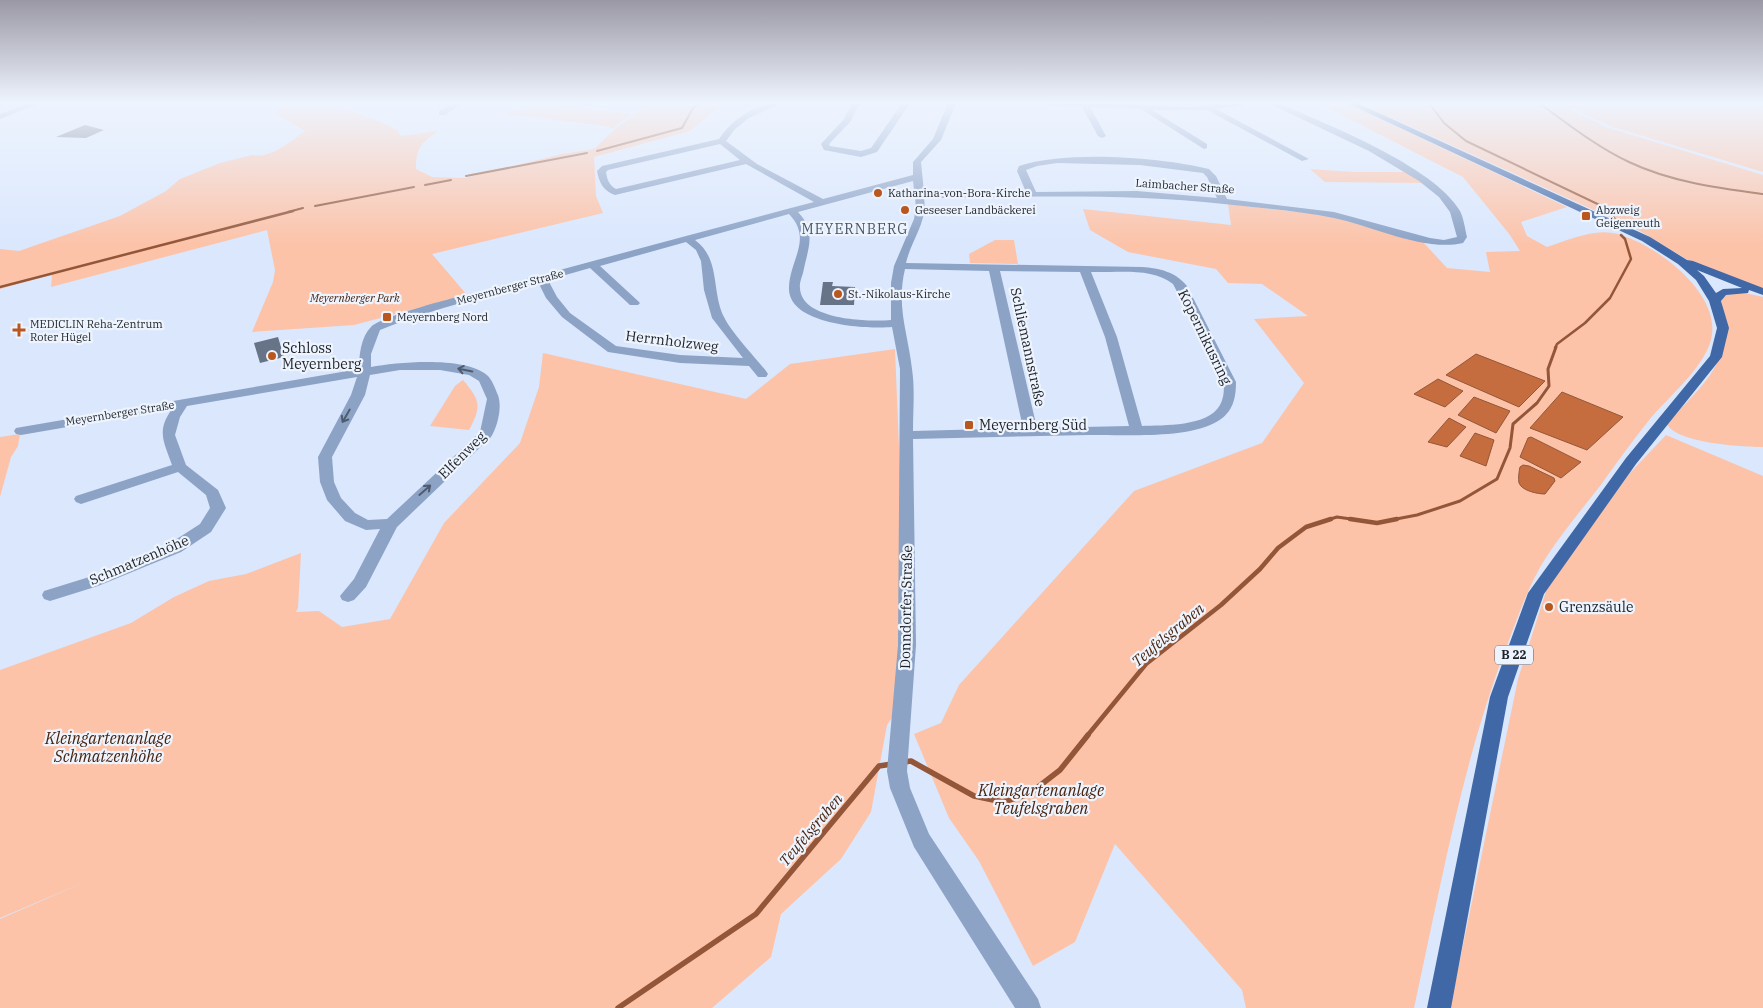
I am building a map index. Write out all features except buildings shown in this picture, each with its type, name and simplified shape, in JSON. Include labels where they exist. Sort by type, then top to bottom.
[{"type":"main road","name":"B 22","points":[[1439,1008],[1499,697],[1536,593],[1631,461],[1716,357],[1723,328],[1715,302],[1701,279],[1670,254],[1646,239],[1595,214],[1454,150]]},
{"type":"main road","points":[[1670,254],[1741,287]]},
{"type":"main road","points":[[1701,279],[1741,287],[1763,294]]},
{"type":"main road","points":[[1715,302],[1723,292],[1741,287]]},
{"type":"street","points":[[683,150],[605,168],[601,170],[602,178],[609,190],[614,192],[748,161]]},
{"type":"street","points":[[731,150],[821,202]]},
{"type":"street","points":[[832,150],[866,154],[874,150]]},
{"type":"street","points":[[917,177],[917,162],[928,150]]},
{"type":"street","points":[[1288,150],[1305,159]]},
{"type":"street","name":"Laimbacher Straße","points":[[920,195],[1137,194],[1223,201],[1334,215],[1429,241],[1444,243],[1459,241],[1462,237],[1460,222],[1445,198],[1432,186],[1386,157],[1371,150]]},
{"type":"street","points":[[1032,194],[1021,171],[1027,165],[1039,162],[1079,160],[1159,163],[1206,171],[1211,176],[1223,201]]},
{"type":"street","name":"Donndorfer Straße","points":[[917,177],[921,206],[919,218],[900,266],[895,296],[897,323],[906,369],[907,435],[905,478],[907,645],[897,771],[900,788],[922,840],[1028,1008]]},
{"type":"street","name":"Meyernberger Straße","points":[[21,431],[365,372],[365,354],[372,334],[384,323],[456,301],[917,177]]},
{"type":"street","points":[[790,210],[802,222],[806,236],[794,288],[795,294],[808,309],[818,315],[849,322],[897,323]]},
{"type":"street","points":[[688,238],[701,249],[706,261],[710,290],[718,318],[762,374]]},
{"type":"street","points":[[592,264],[634,303]]},
{"type":"street","name":"Kopernikusring","points":[[900,266],[1151,271],[1176,280],[1230,382],[1231,393],[1229,403],[1223,412],[1214,418],[1202,423],[1174,429],[907,435]]},
{"type":"street","name":"Schliemannstraße","points":[[994,268],[1031,432]]},
{"type":"street","points":[[1085,270],[1111,337],[1137,431]]},
{"type":"street","name":"Herrnholzweg","points":[[542,279],[552,298],[566,315],[612,349],[698,361],[752,362]]},
{"type":"street","name":"Elfenweg","points":[[348,596],[360,583],[391,524],[486,434],[490,424],[494,398],[484,379],[473,372],[440,366],[400,366],[365,372]]},
{"type":"street","points":[[365,372],[358,395],[324,457],[327,482],[334,500],[350,517],[366,525],[391,524]]},
{"type":"street","points":[[81,499],[180,467],[168,435],[173,418],[183,403]]},
{"type":"street","name":"Schmatzenhöhe","points":[[50,595],[92,582],[154,557],[195,536],[206,528],[218,508],[213,493],[180,467]]},
{"type":"green space","name":"Meyernberger Park","points":[[276,150],[419,150],[416,169],[432,177],[465,178],[562,154],[587,150],[620,150],[594,157],[596,196],[603,213],[432,254],[467,295],[354,325],[252,332],[273,282],[275,270],[267,230],[51,287],[51,275],[0,289],[0,249],[19,251],[120,216],[166,191],[180,179],[220,163]]},
{"type":"green space","name":"Kleingartenanlage Teufelsgraben","points":[[1410,150],[1447,150],[1567,207],[1521,222],[1527,236],[1547,247],[1580,236],[1605,232],[1629,238],[1646,246],[1679,270],[1694,285],[1705,301],[1711,317],[1712,334],[1704,357],[1696,368],[1643,427],[1560,538],[1535,576],[1493,685],[1466,776],[1454,822],[1414,1008],[1246,1008],[1242,990],[1115,844],[1075,942],[1033,966],[979,861],[949,818],[914,734],[941,723],[959,685],[1134,491],[1262,443],[1304,383],[1254,319],[1308,316],[1262,284],[1228,283],[1216,269],[1128,252],[1090,230],[1083,209],[1231,225],[1228,204],[1332,216],[1423,242],[1447,268],[1490,272],[1486,252],[1520,251],[1510,235],[1463,177]],"holes":[[[1562,392],[1622,417],[1531,428]]]},
{"type":"green space","points":[[1462,150],[1681,150],[1763,175],[1763,291],[1696,265],[1640,231]]},
{"type":"green space","points":[[1690,150],[1763,150],[1763,172]]},
{"type":"green space","points":[[1310,169],[1354,172],[1412,172],[1428,183],[1325,182]]},
{"type":"green space","points":[[995,240],[1014,240],[1018,264],[970,263],[969,254]]},
{"type":"green space","points":[[1745,293],[1763,297],[1763,447],[1711,443],[1683,436],[1667,424],[1705,382],[1721,355],[1725,321],[1721,299],[1725,294]]},
{"type":"green space","name":"Kleingartenanlage Schmatzenhöhe","points":[[895,349],[902,522],[898,709],[887,725],[871,812],[841,859],[781,914],[771,957],[712,1008],[0,1008],[0,919],[87,881],[0,918],[0,670],[131,623],[174,597],[209,581],[246,574],[301,553],[298,608],[296,612],[319,611],[342,627],[390,619],[444,523],[520,443],[539,387],[543,353],[746,399],[790,364]]},
{"type":"green space","points":[[463,380],[476,398],[477,404],[476,415],[469,430],[430,426],[455,386]]},
{"type":"green space","points":[[20,434],[18,446],[11,457],[0,497],[0,437]]},
{"type":"green space","points":[[1666,435],[1763,476],[1763,1008],[1450,1008],[1518,679],[1548,585],[1630,473]]},
{"type":"shaded area","points":[[1476,354],[1545,381],[1519,407],[1446,375]]},
{"type":"shaded area","points":[[1438,379],[1463,391],[1445,407],[1414,394]]},
{"type":"shaded area","points":[[1562,392],[1623,417],[1587,450],[1530,428]]},
{"type":"shaded area","points":[[1474,397],[1510,411],[1496,433],[1458,415]]},
{"type":"shaded area","points":[[1449,418],[1466,427],[1447,447],[1428,442]]},
{"type":"shaded area","points":[[1475,433],[1494,440],[1486,466],[1460,456]]},
{"type":"shaded area","points":[[1531,437],[1581,462],[1561,478],[1520,457],[1528,438]]},
{"type":"shaded area","points":[[1523,465],[1554,478],[1555,481],[1545,494],[1530,492],[1521,486],[1519,483],[1519,473],[1520,467]]},
{"type":"waterway","name":"Teufelsgraben","points":[[1485,150],[1608,209],[1610,212]]},
{"type":"waterway","points":[[1608,150],[1629,162],[1661,175],[1695,183],[1763,194]]},
{"type":"waterway","points":[[466,176],[587,153]]},
{"type":"waterway","points":[[425,185],[451,180]]},
{"type":"waterway","points":[[315,206],[414,187]]},
{"type":"waterway","points":[[288,212],[303,208]]},
{"type":"waterway","points":[[0,287],[293,211]]},
{"type":"waterway","name":"Teufelsgraben","points":[[1609,211],[1616,221]]},
{"type":"waterway","name":"Teufelsgraben","points":[[1555,348],[1557,344],[1585,323],[1610,298],[1631,259],[1625,239],[1621,235]]},
{"type":"waterway","name":"Teufelsgraben","points":[[1391,520],[1417,515],[1460,501],[1497,479],[1510,448],[1513,424],[1537,403],[1549,386],[1548,369],[1556,347]]},
{"type":"waterway","name":"Teufelsgraben","points":[[1327,520],[1337,517],[1358,520]]},
{"type":"waterway","name":"Teufelsgraben","points":[[1087,736],[1146,664],[1221,605],[1260,569],[1278,548],[1306,527],[1331,519]]},
{"type":"waterway","name":"Teufelsgraben","points":[[1350,519],[1377,523],[1397,519]]},
{"type":"waterway","name":"Teufelsgraben","points":[[904,762],[911,761],[974,796],[1003,802],[1029,794],[1060,770],[1088,735]]},
{"type":"waterway","name":"Teufelsgraben","points":[[618,1008],[756,914],[879,766],[892,764]]},
{"type":"place","name":"Katharina-von-Bora-Kirche","points":[[878,193]]},
{"type":"place","name":"Geseeser Landbäckerei","points":[[905,210]]},
{"type":"place","name":"Abzweig Geigenreuth","points":[[1586,216]]},
{"type":"place","name":"St.-Nikolaus-Kirche","points":[[838,294]]},
{"type":"place","name":"Meyernberg Nord","points":[[387,317]]},
{"type":"place","name":"MEDICLIN Reha-Zentrum Roter Hügel","points":[[19,330]]},
{"type":"place","name":"Schloss Meyernberg","points":[[272,356]]},
{"type":"place","name":"Meyernberg Süd","points":[[969,425]]},
{"type":"place","name":"Grenzsäule","points":[[1549,607]]},
{"type":"district","name":"MEYERNBERG","points":[[855,229]]}]
